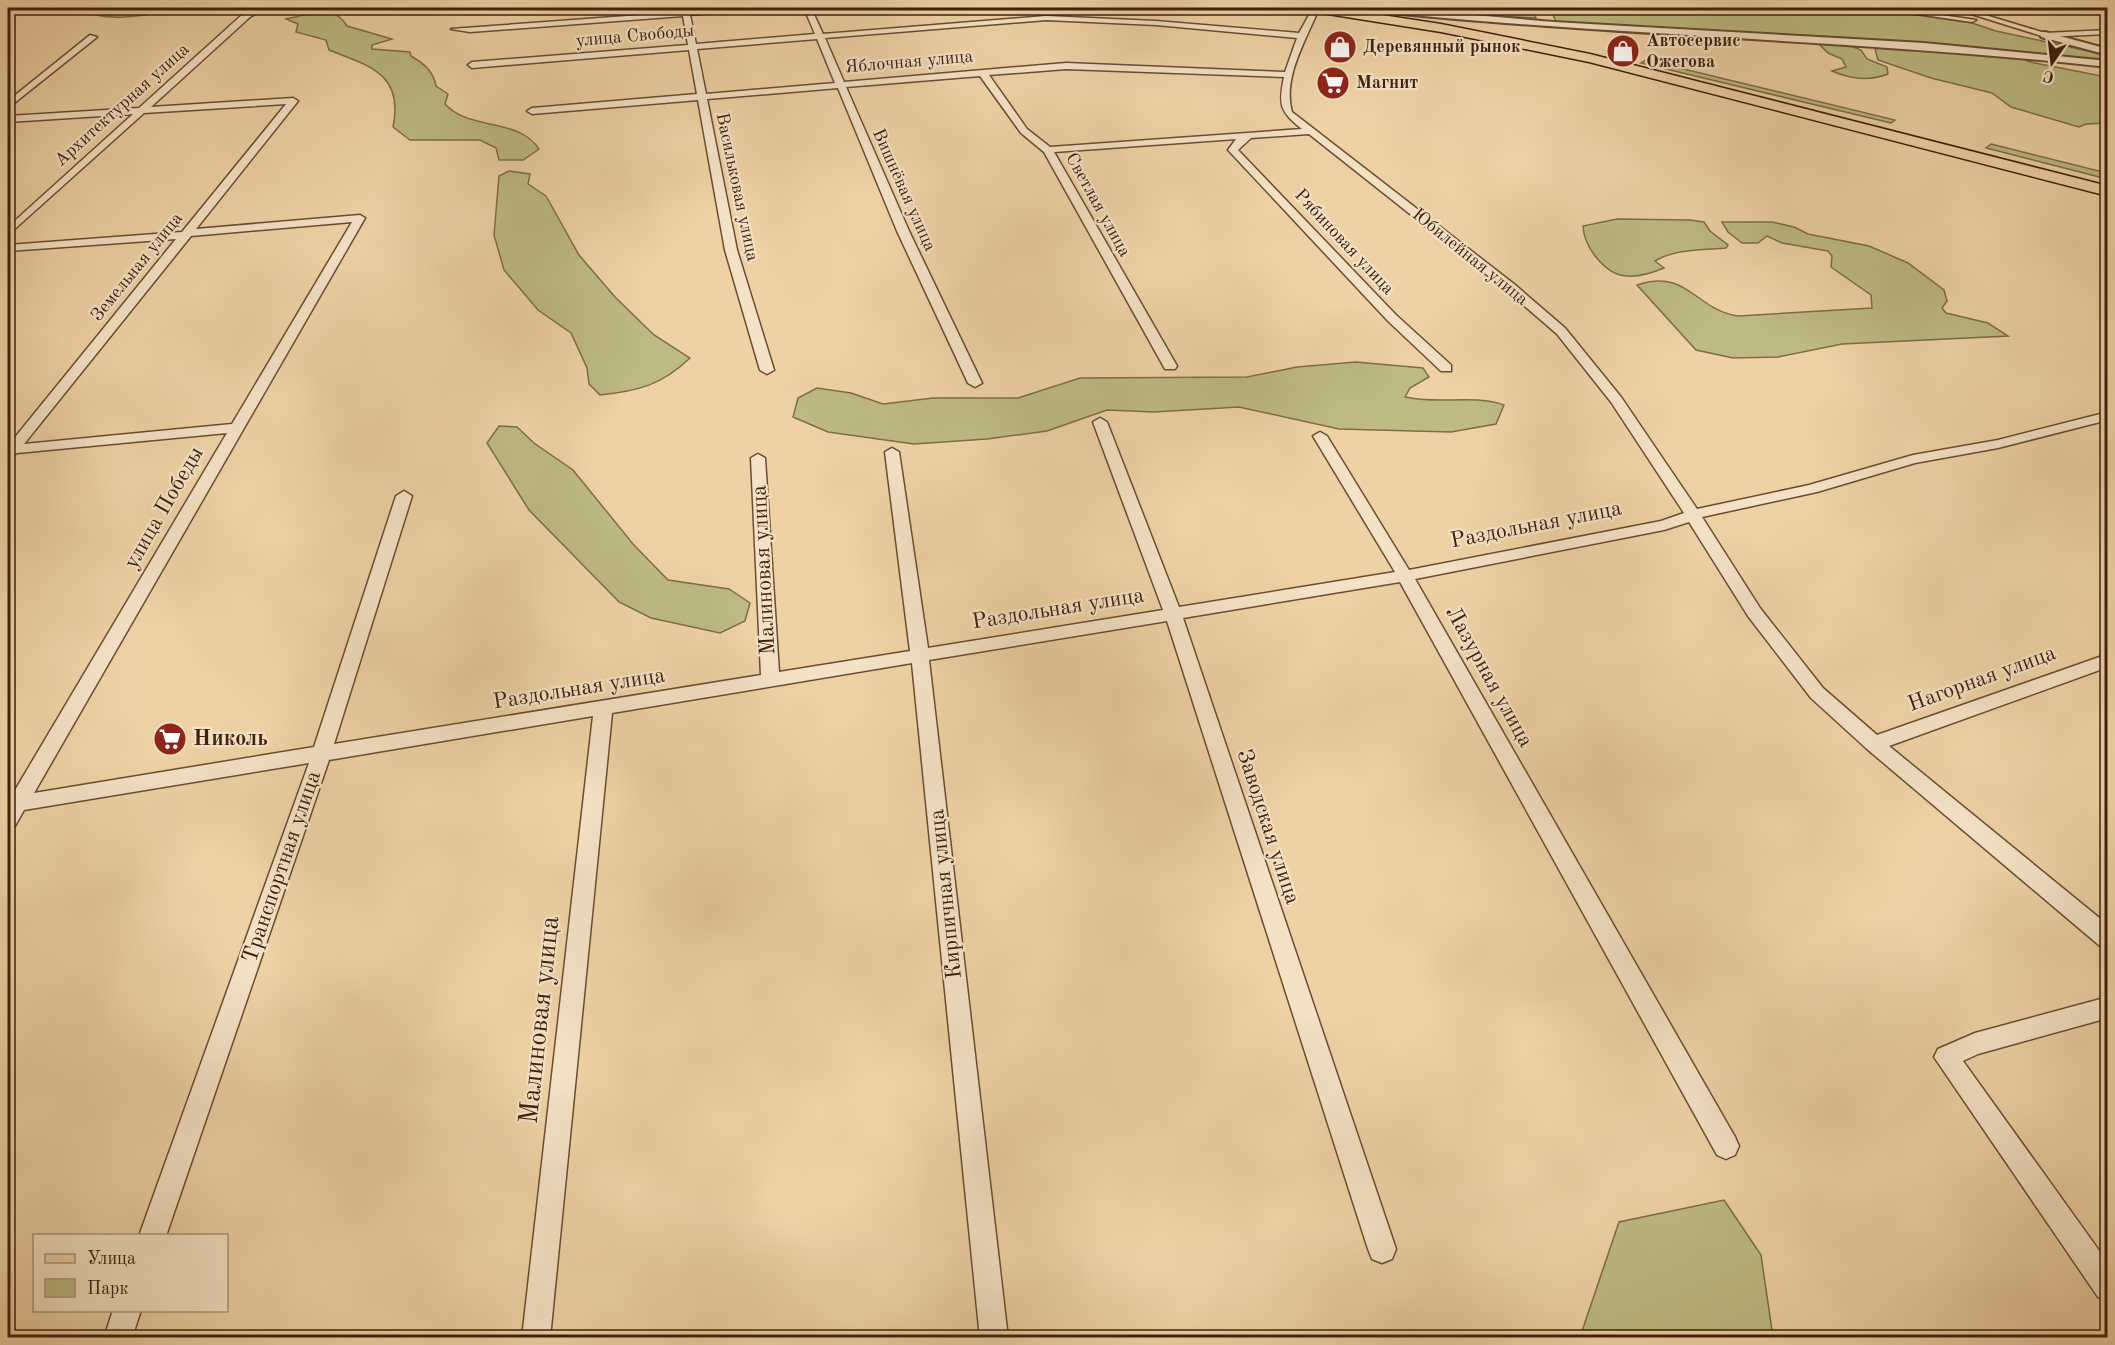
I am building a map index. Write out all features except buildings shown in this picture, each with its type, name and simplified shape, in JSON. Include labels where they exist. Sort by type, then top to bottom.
[{"type":"main road","points":[[1315,8],[1441,28],[1590,58],[2108,191]]},
{"type":"street","name":"Архитектурная улица","points":[[8,232],[247,15],[262,8]]},
{"type":"street","points":[[455,28],[470,30],[686,10],[758,8]]},
{"type":"street","name":"Вишнёвая улица","points":[[808,8],[903,231],[975,383]]},
{"type":"street","name":"Юбилейная улица","points":[[1315,8],[1302,36],[1283,98],[1285,108],[1293,118],[1510,287],[1561,331],[1616,400],[1754,612],[1786,657],[1817,693],[1874,744],[2108,939]]},
{"type":"street","points":[[1370,8],[1503,22],[1979,49],[2108,64]]},
{"type":"street","points":[[1879,8],[2004,23]]},
{"type":"street","points":[[1956,8],[2108,52]]},
{"type":"street","points":[[2088,8],[2108,14]]},
{"type":"street","name":"Васильковая улица","points":[[686,10],[732,250],[767,370]]},
{"type":"street","name":"улица Свободы","points":[[472,65],[1046,18],[1156,23],[1302,36]]},
{"type":"street","points":[[2045,35],[2108,34]]},
{"type":"street","points":[[8,105],[93,38]]},
{"type":"street","name":"Яблочная улица","points":[[532,111],[982,72],[1097,66],[1289,75]]},
{"type":"street","name":"Светлая улица","points":[[982,72],[1024,131],[1048,150],[1170,366]]},
{"type":"street","name":"Земельная улица","points":[[9,452],[293,101],[141,110]]},
{"type":"street","points":[[8,119],[141,110]]},
{"type":"street","points":[[1048,150],[1131,143],[1246,138],[1312,131]]},
{"type":"street","name":"Рябиновая улица","points":[[1246,138],[1238,142],[1233,150],[1392,318],[1446,368]]},
{"type":"street","name":"улица Победы","points":[[8,820],[13,805],[360,218],[187,234]]},
{"type":"street","points":[[8,248],[187,234]]},
{"type":"street","name":"Раздольная улица","points":[[13,805],[1405,576],[1664,525],[1693,515],[1812,489],[1913,459],[1998,444],[2108,416]]},
{"type":"street","name":"Заводская улица","points":[[1100,422],[1173,614],[1382,1249]]},
{"type":"street","points":[[9,452],[236,428]]},
{"type":"street","name":"Лазурная улица","points":[[1320,436],[1405,576],[1726,1146]]},
{"type":"street","name":"Кирпичная улица","points":[[892,452],[920,656],[994,1338]]},
{"type":"street","name":"Малиновая улица","points":[[758,458],[770,681]]},
{"type":"street","name":"Транспортная улица","points":[[153,1234],[321,756],[404,496]]},
{"type":"street","name":"Нагорная улица","points":[[1874,744],[2108,660]]},
{"type":"street","name":"Малиновая улица","points":[[536,1338],[603,709]]},
{"type":"street","points":[[2108,1006],[1975,1044],[1946,1057],[2108,1287]]},
{"type":"street","points":[[118,1338],[127,1312]]},
{"type":"green space","points":[[79,8],[192,8],[119,17],[91,14]]},
{"type":"green space","points":[[307,8],[330,11],[347,26],[392,39],[372,45],[372,49],[410,52],[411,56],[430,72],[436,86],[448,94],[445,104],[455,112],[467,118],[519,132],[539,149],[523,160],[499,160],[496,148],[480,140],[410,140],[393,127],[395,109],[393,95],[388,84],[380,75],[358,61],[329,50],[326,40],[296,32],[298,24],[286,19],[309,14]]},
{"type":"green space","points":[[1444,8],[1531,8],[1536,18],[1465,15]]},
{"type":"green space","points":[[1545,8],[1869,8],[1972,23],[1996,31],[2107,55],[2107,62],[1904,41],[1563,24],[1556,21],[1551,11]]},
{"type":"green space","points":[[1819,44],[1851,46],[1861,50],[1867,59],[1887,67],[1888,74],[1874,78],[1860,78],[1832,71],[1846,67],[1842,59],[1828,53]]},
{"type":"green space","points":[[1885,47],[2028,58],[2027,61],[2035,63],[2107,77],[2107,123],[2086,124],[2079,127],[2011,107],[1992,93],[1931,78],[1878,60],[1875,49]]},
{"type":"green space","points":[[1646,60],[1895,120],[1891,123],[1641,63]]},
{"type":"green space","points":[[1991,144],[2107,173],[2107,179],[1986,148]]},
{"type":"green space","points":[[509,171],[530,174],[528,184],[546,196],[579,255],[615,297],[654,335],[690,358],[659,381],[638,389],[600,395],[589,384],[587,368],[571,333],[538,310],[504,270],[494,235],[499,176]]},
{"type":"green space","points":[[1617,219],[1704,222],[1710,231],[1728,245],[1726,248],[1671,254],[1655,261],[1664,268],[1646,274],[1627,276],[1611,271],[1604,265],[1592,251],[1584,234],[1583,226]]},
{"type":"green space","points":[[1722,222],[1772,222],[1794,227],[1808,234],[1869,246],[1908,263],[1944,290],[1947,301],[1942,308],[1946,313],[1988,323],[2008,336],[1842,344],[1778,357],[1733,358],[1696,350],[1637,285],[1654,281],[1668,282],[1680,286],[1723,312],[1738,316],[1872,308],[1871,295],[1831,267],[1832,256],[1828,251],[1782,243],[1767,236],[1758,243],[1742,243],[1728,232]]},
{"type":"green space","points":[[1356,362],[1423,368],[1429,377],[1410,388],[1405,397],[1430,400],[1480,400],[1504,405],[1496,424],[1451,432],[1339,429],[1239,407],[1154,412],[1107,410],[1047,431],[987,439],[914,444],[828,432],[793,417],[798,398],[817,388],[851,393],[883,404],[933,398],[1018,398],[1080,378],[1247,377],[1297,367]]},
{"type":"green space","points":[[499,426],[517,427],[534,443],[573,470],[633,544],[668,580],[729,589],[750,603],[745,621],[720,633],[651,618],[619,602],[529,510],[487,443]]},
{"type":"green space","points":[[1724,1200],[1761,1255],[1773,1337],[1580,1337],[1619,1222]]},
{"type":"place","name":"Деревянный рынок","points":[[1340,47]]},
{"type":"place","name":"Автосервис Ожегова","points":[[1623,51]]},
{"type":"place","name":"Магнит","points":[[1333,83]]},
{"type":"place","name":"Николь","points":[[170,739]]}]
